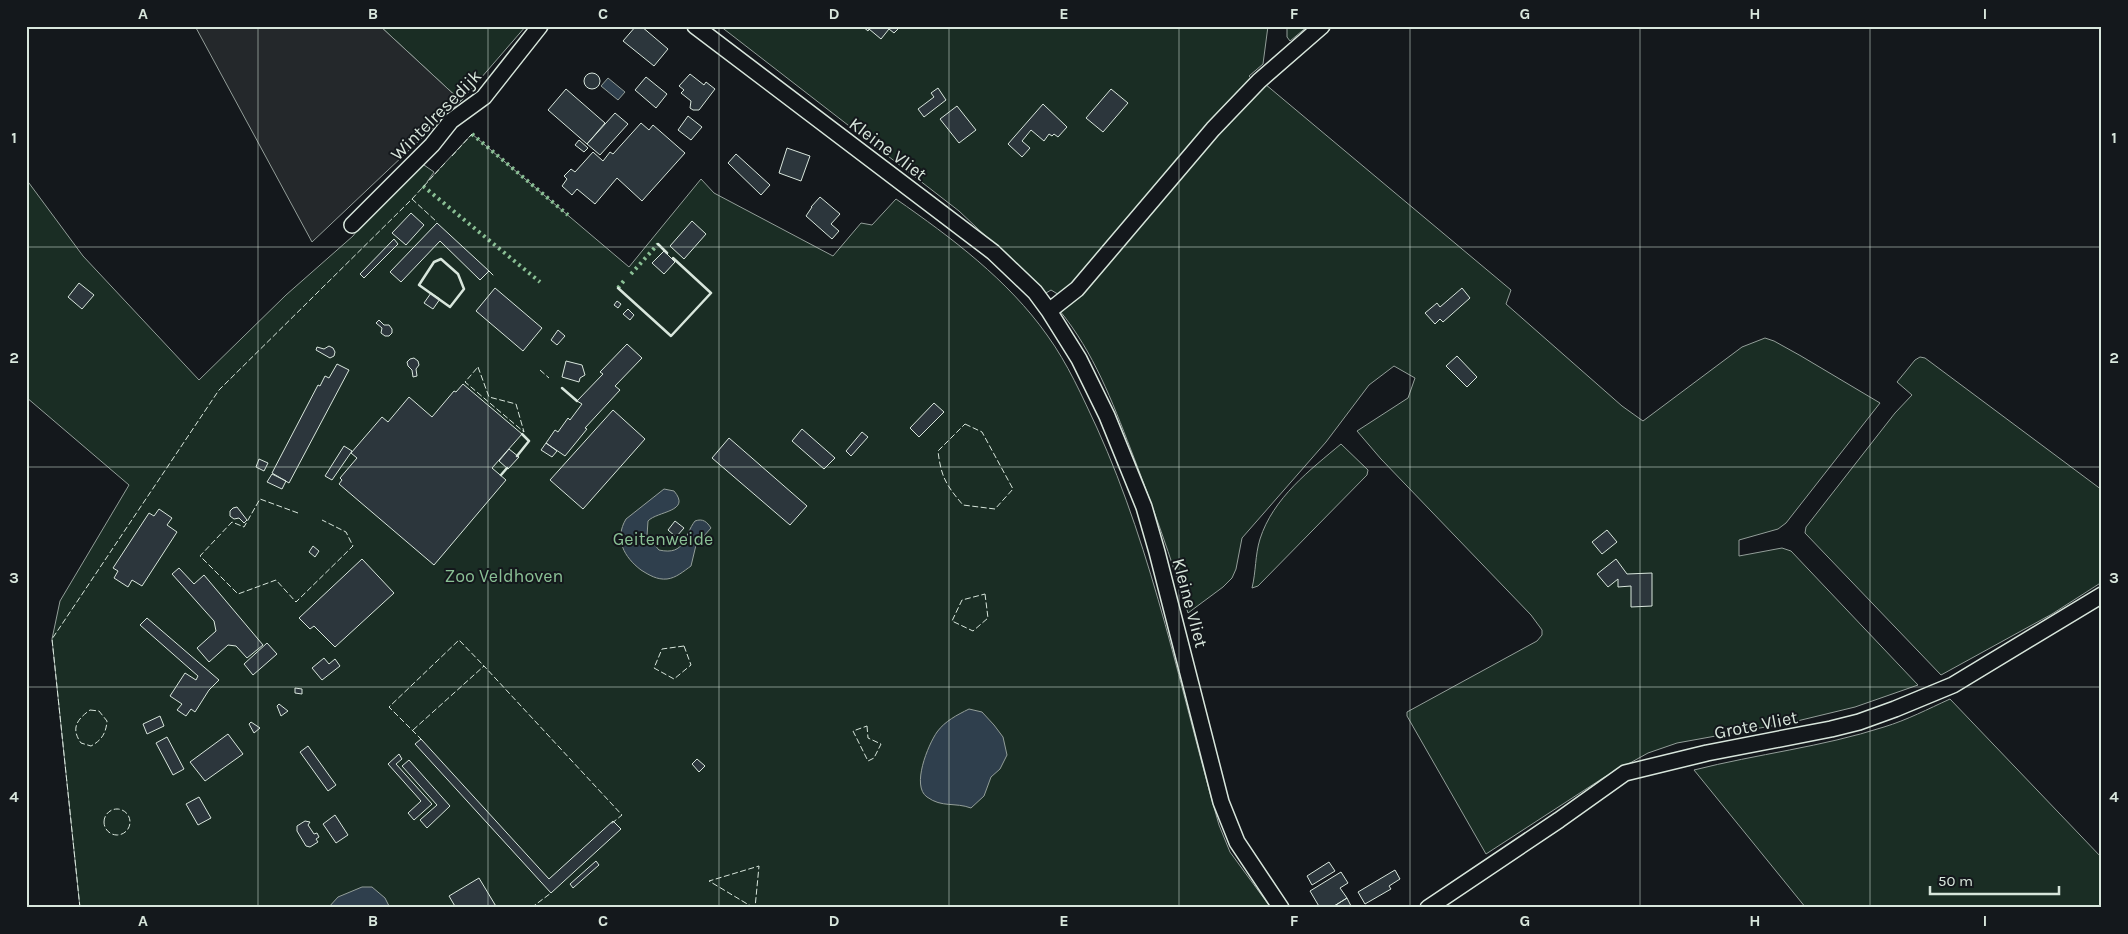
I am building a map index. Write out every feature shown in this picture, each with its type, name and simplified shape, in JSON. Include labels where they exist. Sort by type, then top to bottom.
[{"type":"street","name":"Wintelresedijk","points":[[352,224],[432,145],[451,121],[484,97],[540,26]]},
{"type":"street","name":"Kleine Vliet","points":[[696,26],[993,252],[1035,292],[1049,311],[1079,359],[1107,416],[1144,508],[1179,632],[1221,802],[1237,842],[1281,908]]},
{"type":"street","points":[[1049,311],[1077,289],[1213,129],[1259,81],[1322,26]]},
{"type":"street","name":"Grote Vliet","points":[[1428,908],[1625,773],[1707,753],[1831,729],[1859,722],[1896,709],[1953,685],[2102,595]]},
{"type":"green space","points":[[380,26],[526,26],[461,101]]},
{"type":"green space","points":[[720,26],[1268,26],[1263,64],[1249,76],[1254,81],[1061,296],[1051,290],[1046,293],[959,211]]},
{"type":"green space","points":[[1287,26],[1308,26],[1290,41],[1287,37]]},
{"type":"green space","points":[[1265,84],[1511,290],[1506,304],[1622,406],[1643,421],[1742,347],[1765,338],[1801,356],[1880,403],[1786,523],[1778,529],[1739,540],[1739,556],[1782,548],[1791,551],[1918,685],[1855,707],[1793,722],[1677,743],[1648,753],[1603,778],[1486,854],[1407,716],[1407,712],[1537,641],[1542,635],[1542,630],[1531,615],[1381,459],[1357,431],[1408,398],[1415,378],[1394,366],[1369,385],[1326,442],[1242,538],[1236,569],[1232,578],[1188,613],[1154,511],[1109,396],[1083,344],[1060,311],[1161,195]]},
{"type":"green space","name":"Zoo Veldhoven","points":[[472,134],[629,267],[701,179],[714,193],[833,256],[861,223],[872,225],[896,199],[938,229],[997,278],[1032,315],[1055,346],[1097,428],[1117,476],[1151,574],[1219,825],[1230,852],[1271,908],[80,908],[52,639],[60,601],[129,485],[26,397],[26,179],[83,256],[199,380],[286,295],[353,236],[385,193],[424,165],[434,172],[427,182]]},
{"type":"green space","points":[[1920,357],[1925,358],[2102,490],[2102,582],[2052,614],[1941,675],[1805,533],[1806,527],[1895,413],[1912,395],[1897,382],[1915,360]]},
{"type":"green space","points":[[1341,444],[1368,470],[1367,475],[1258,586],[1252,588],[1260,539],[1274,511],[1283,498],[1305,475]]},
{"type":"green space","points":[[1950,699],[2102,858],[2102,908],[1806,908],[1694,770],[1861,734],[1901,721]]},
{"type":"shaded area","points":[[195,26],[380,26],[461,101],[312,242]]},
{"type":"water","points":[[608,78],[625,92],[618,100],[601,86]]},
{"type":"water","points":[[664,489],[674,491],[679,503],[671,510],[648,521],[647,536],[659,550],[668,551],[679,547],[695,521],[704,521],[711,528],[696,545],[691,566],[677,576],[663,579],[647,574],[635,565],[623,547],[621,534],[626,519]]},
{"type":"water","points":[[969,709],[982,712],[994,725],[1003,737],[1007,755],[1000,769],[991,777],[984,796],[971,808],[938,803],[922,792],[921,784],[921,775],[926,755],[937,732],[947,721]]},
{"type":"water","points":[[362,887],[372,887],[385,898],[390,908],[328,908],[338,897]]},
{"type":"building","points":[[636,26],[641,26],[668,49],[654,66],[623,41]]},
{"type":"building","points":[[862,26],[894,26],[898,29],[894,33],[889,29],[881,39]]},
{"type":"building","points":[[592,73],[598,75],[600,81],[598,87],[592,89],[586,87],[584,81],[586,75]]},
{"type":"building","points":[[690,74],[704,85],[706,82],[715,89],[699,110],[690,108],[691,101],[681,93],[684,90],[679,86]]},
{"type":"building","points":[[646,77],[667,94],[656,108],[635,90]]},
{"type":"building","points":[[938,88],[946,100],[924,117],[918,109],[934,97],[931,93]]},
{"type":"building","points":[[566,89],[605,123],[587,144],[548,110]]},
{"type":"building","points":[[1111,89],[1128,103],[1103,132],[1086,118]]},
{"type":"building","points":[[1043,104],[1067,127],[1058,137],[1054,134],[1052,136],[1049,134],[1044,141],[1031,130],[1022,141],[1030,148],[1022,157],[1008,144]]},
{"type":"building","points":[[957,106],[976,130],[959,143],[940,119]]},
{"type":"building","points":[[615,113],[628,124],[600,155],[587,144]]},
{"type":"building","points":[[688,116],[702,127],[691,140],[678,130]]},
{"type":"building","points":[[641,123],[649,130],[653,125],[685,153],[642,201],[617,178],[595,204],[577,189],[572,195],[562,186],[567,179],[564,176],[571,169],[575,172],[593,152],[603,161],[610,152],[613,154]]},
{"type":"building","points":[[579,140],[588,148],[584,152],[575,145]]},
{"type":"building","points":[[787,148],[810,156],[801,181],[779,173]]},
{"type":"building","points":[[736,154],[770,185],[761,195],[728,163]]},
{"type":"building","points":[[820,197],[840,214],[831,224],[839,231],[832,239],[806,216]]},
{"type":"building","points":[[411,213],[424,225],[406,245],[392,233]]},
{"type":"building","points":[[692,221],[706,234],[684,259],[670,246]]},
{"type":"building","points":[[437,223],[489,271],[480,280],[440,241],[401,282],[390,272]]},
{"type":"building","points":[[394,239],[398,244],[364,278],[360,274]]},
{"type":"building","points":[[664,251],[675,262],[664,274],[652,263]]},
{"type":"building","points":[[79,283],[94,295],[82,309],[68,297]]},
{"type":"building","points":[[495,288],[542,328],[523,351],[476,311]]},
{"type":"building","points":[[1462,288],[1470,298],[1443,322],[1440,319],[1435,324],[1425,313],[1437,303],[1440,307]]},
{"type":"building","points":[[431,293],[440,299],[433,309],[424,303]]},
{"type":"building","points":[[617,301],[621,304],[618,308],[614,305]]},
{"type":"building","points":[[628,309],[634,315],[630,320],[623,314]]},
{"type":"building","points":[[379,320],[384,325],[389,325],[392,329],[392,333],[389,336],[381,333],[382,328],[376,323]]},
{"type":"building","points":[[558,330],[565,336],[557,345],[551,340]]},
{"type":"building","points":[[627,344],[642,358],[615,386],[620,390],[585,428],[587,429],[565,456],[546,443],[555,430],[558,432],[568,418],[570,420],[582,404],[577,401],[603,374],[600,372]]},
{"type":"building","points":[[329,346],[335,352],[334,356],[330,358],[316,350],[317,347],[324,349]]},
{"type":"building","points":[[1457,356],[1477,377],[1467,387],[1446,366]]},
{"type":"building","points":[[414,358],[418,361],[419,365],[416,369],[417,376],[413,377],[412,370],[407,362]]},
{"type":"building","points":[[566,361],[582,365],[585,375],[580,378],[579,382],[562,377]]},
{"type":"building","points":[[337,364],[349,370],[289,483],[272,473],[318,385],[320,386],[325,376],[329,378]]},
{"type":"building","points":[[463,384],[522,434],[492,468],[506,480],[434,565],[339,484],[342,480],[340,478],[357,458],[351,453],[382,417],[388,422],[409,397],[432,417],[454,391],[456,392]]},
{"type":"building","points":[[934,403],[944,412],[919,437],[910,428]]},
{"type":"building","points":[[613,410],[645,439],[583,509],[550,480]]},
{"type":"building","points":[[802,429],[835,458],[824,469],[792,441]]},
{"type":"building","points":[[862,432],[868,437],[851,456],[846,451]]},
{"type":"building","points":[[729,438],[807,506],[790,525],[712,458]]},
{"type":"building","points":[[546,443],[557,451],[552,457],[541,450]]},
{"type":"building","points":[[344,446],[352,451],[332,480],[325,476]]},
{"type":"building","points":[[509,449],[519,457],[508,469],[499,461]]},
{"type":"building","points":[[259,459],[268,463],[264,471],[256,467]]},
{"type":"building","points":[[272,474],[286,481],[282,489],[267,482]]},
{"type":"building","points":[[237,507],[247,520],[244,523],[239,518],[234,519],[230,516],[230,511]]},
{"type":"building","points":[[159,509],[172,518],[167,525],[177,532],[142,586],[132,580],[128,587],[114,578],[118,571],[113,568],[149,513],[154,516]]},
{"type":"building","points":[[675,521],[684,528],[676,537],[668,530]]},
{"type":"building","points":[[1607,530],[1617,542],[1602,554],[1592,542]]},
{"type":"building","points":[[313,546],[319,551],[315,557],[309,552]]},
{"type":"building","points":[[362,559],[394,593],[335,647],[314,626],[310,629],[299,618]]},
{"type":"building","points":[[1616,559],[1627,574],[1652,573],[1652,606],[1631,607],[1631,586],[1618,587],[1618,579],[1608,587],[1597,574]]},
{"type":"building","points":[[179,568],[194,584],[204,575],[263,645],[247,658],[236,646],[228,645],[209,662],[197,648],[216,631],[214,621],[172,574]]},
{"type":"building","points":[[147,618],[219,680],[209,690],[195,712],[191,709],[186,716],[177,710],[182,704],[170,696],[185,673],[196,680],[198,676],[140,625]]},
{"type":"building","points":[[267,643],[277,654],[253,675],[244,664]]},
{"type":"building","points":[[324,658],[329,664],[335,659],[340,666],[322,680],[312,668]]},
{"type":"building","points":[[295,688],[302,689],[302,694],[295,693]]},
{"type":"building","points":[[279,704],[288,711],[281,716],[277,706]]},
{"type":"building","points":[[160,716],[164,726],[147,734],[143,724]]},
{"type":"building","points":[[251,722],[260,728],[254,733],[249,724]]},
{"type":"building","points":[[228,734],[243,754],[205,781],[190,762]]},
{"type":"building","points":[[167,737],[184,769],[173,775],[156,743]]},
{"type":"building","points":[[421,739],[549,879],[613,821],[621,829],[551,893],[415,744]]},
{"type":"building","points":[[308,746],[336,785],[328,791],[300,752]]},
{"type":"building","points":[[399,754],[402,759],[396,764],[432,804],[414,820],[408,813],[421,801],[388,764]]},
{"type":"building","points":[[697,759],[705,766],[699,772],[692,764]]},
{"type":"building","points":[[409,760],[450,806],[427,828],[420,820],[437,805],[402,766]]},
{"type":"building","points":[[199,797],[211,818],[198,825],[186,804]]},
{"type":"building","points":[[335,815],[348,835],[336,843],[323,824]]},
{"type":"building","points":[[305,821],[310,822],[308,825],[314,834],[317,833],[319,837],[316,839],[318,842],[310,847],[306,846],[297,831],[297,826]]},
{"type":"building","points":[[596,861],[599,865],[573,888],[570,884]]},
{"type":"building","points":[[1329,862],[1335,871],[1312,885],[1307,876]]},
{"type":"building","points":[[1395,870],[1400,879],[1389,886],[1391,889],[1365,904],[1358,892]]},
{"type":"building","points":[[1341,872],[1348,883],[1340,888],[1347,898],[1331,908],[1320,908],[1310,891]]},
{"type":"building","points":[[479,878],[497,908],[456,908],[449,896]]},
{"type":"building","points":[[1347,898],[1351,906],[1348,908],[1331,908]]},
{"type":"hedge","points":[[472,134],[568,215]]},
{"type":"hedge","points":[[423,186],[540,282]]},
{"type":"hedge","points":[[631,274],[658,244]]},
{"type":"hedge","points":[[618,288],[626,278]]},
{"type":"fence","points":[[452,156],[472,134]]},
{"type":"fence","points":[[412,199],[445,163]]},
{"type":"fence","points":[[80,908],[52,639],[219,390],[412,199],[437,222]]},
{"type":"fence","points":[[489,271],[495,277]]},
{"type":"fence","points":[[478,367],[489,397],[516,404],[524,432],[465,382],[478,367]]},
{"type":"fence","points":[[540,370],[549,378]]},
{"type":"fence","points":[[965,424],[982,432],[1013,489],[995,509],[963,505],[948,486],[943,474],[938,451],[965,424]]},
{"type":"fence","points":[[298,513],[260,499],[244,527],[232,522],[200,556],[238,594],[276,580],[296,602],[353,546],[346,532],[322,520]]},
{"type":"fence","points":[[985,594],[988,618],[973,631],[952,621],[962,600],[985,594]]},
{"type":"fence","points":[[422,740],[389,707],[459,640],[484,666]]},
{"type":"fence","points":[[684,646],[691,665],[674,679],[654,668],[662,649],[684,646]]},
{"type":"fence","points":[[413,730],[484,666],[622,815],[611,824]]},
{"type":"fence","points":[[90,710],[99,711],[107,721],[103,736],[91,746],[81,743],[76,733],[78,721],[90,710]]},
{"type":"fence","points":[[867,726],[868,738],[881,744],[874,758],[868,761],[853,731],[867,726]]},
{"type":"fence","points":[[117,809],[126,813],[130,822],[126,831],[117,835],[108,831],[104,822],[108,813],[117,809]]},
{"type":"fence","points":[[754,908],[709,881],[759,866],[755,908]]},
{"type":"fence","points":[[531,908],[551,893]]},
{"type":"wall","points":[[658,244],[667,253]]},
{"type":"wall","points":[[618,288],[671,336],[711,293],[673,258]]},
{"type":"wall","points":[[441,259],[458,274],[464,289],[450,307],[419,285],[434,262],[441,259]]},
{"type":"wall","points":[[562,388],[577,401]]},
{"type":"wall","points":[[517,456],[529,441],[522,434]]},
{"type":"wall","points":[[501,475],[507,468]]},
{"type":"park label","name":"Geitenweide","points":[[663,539]]}]
